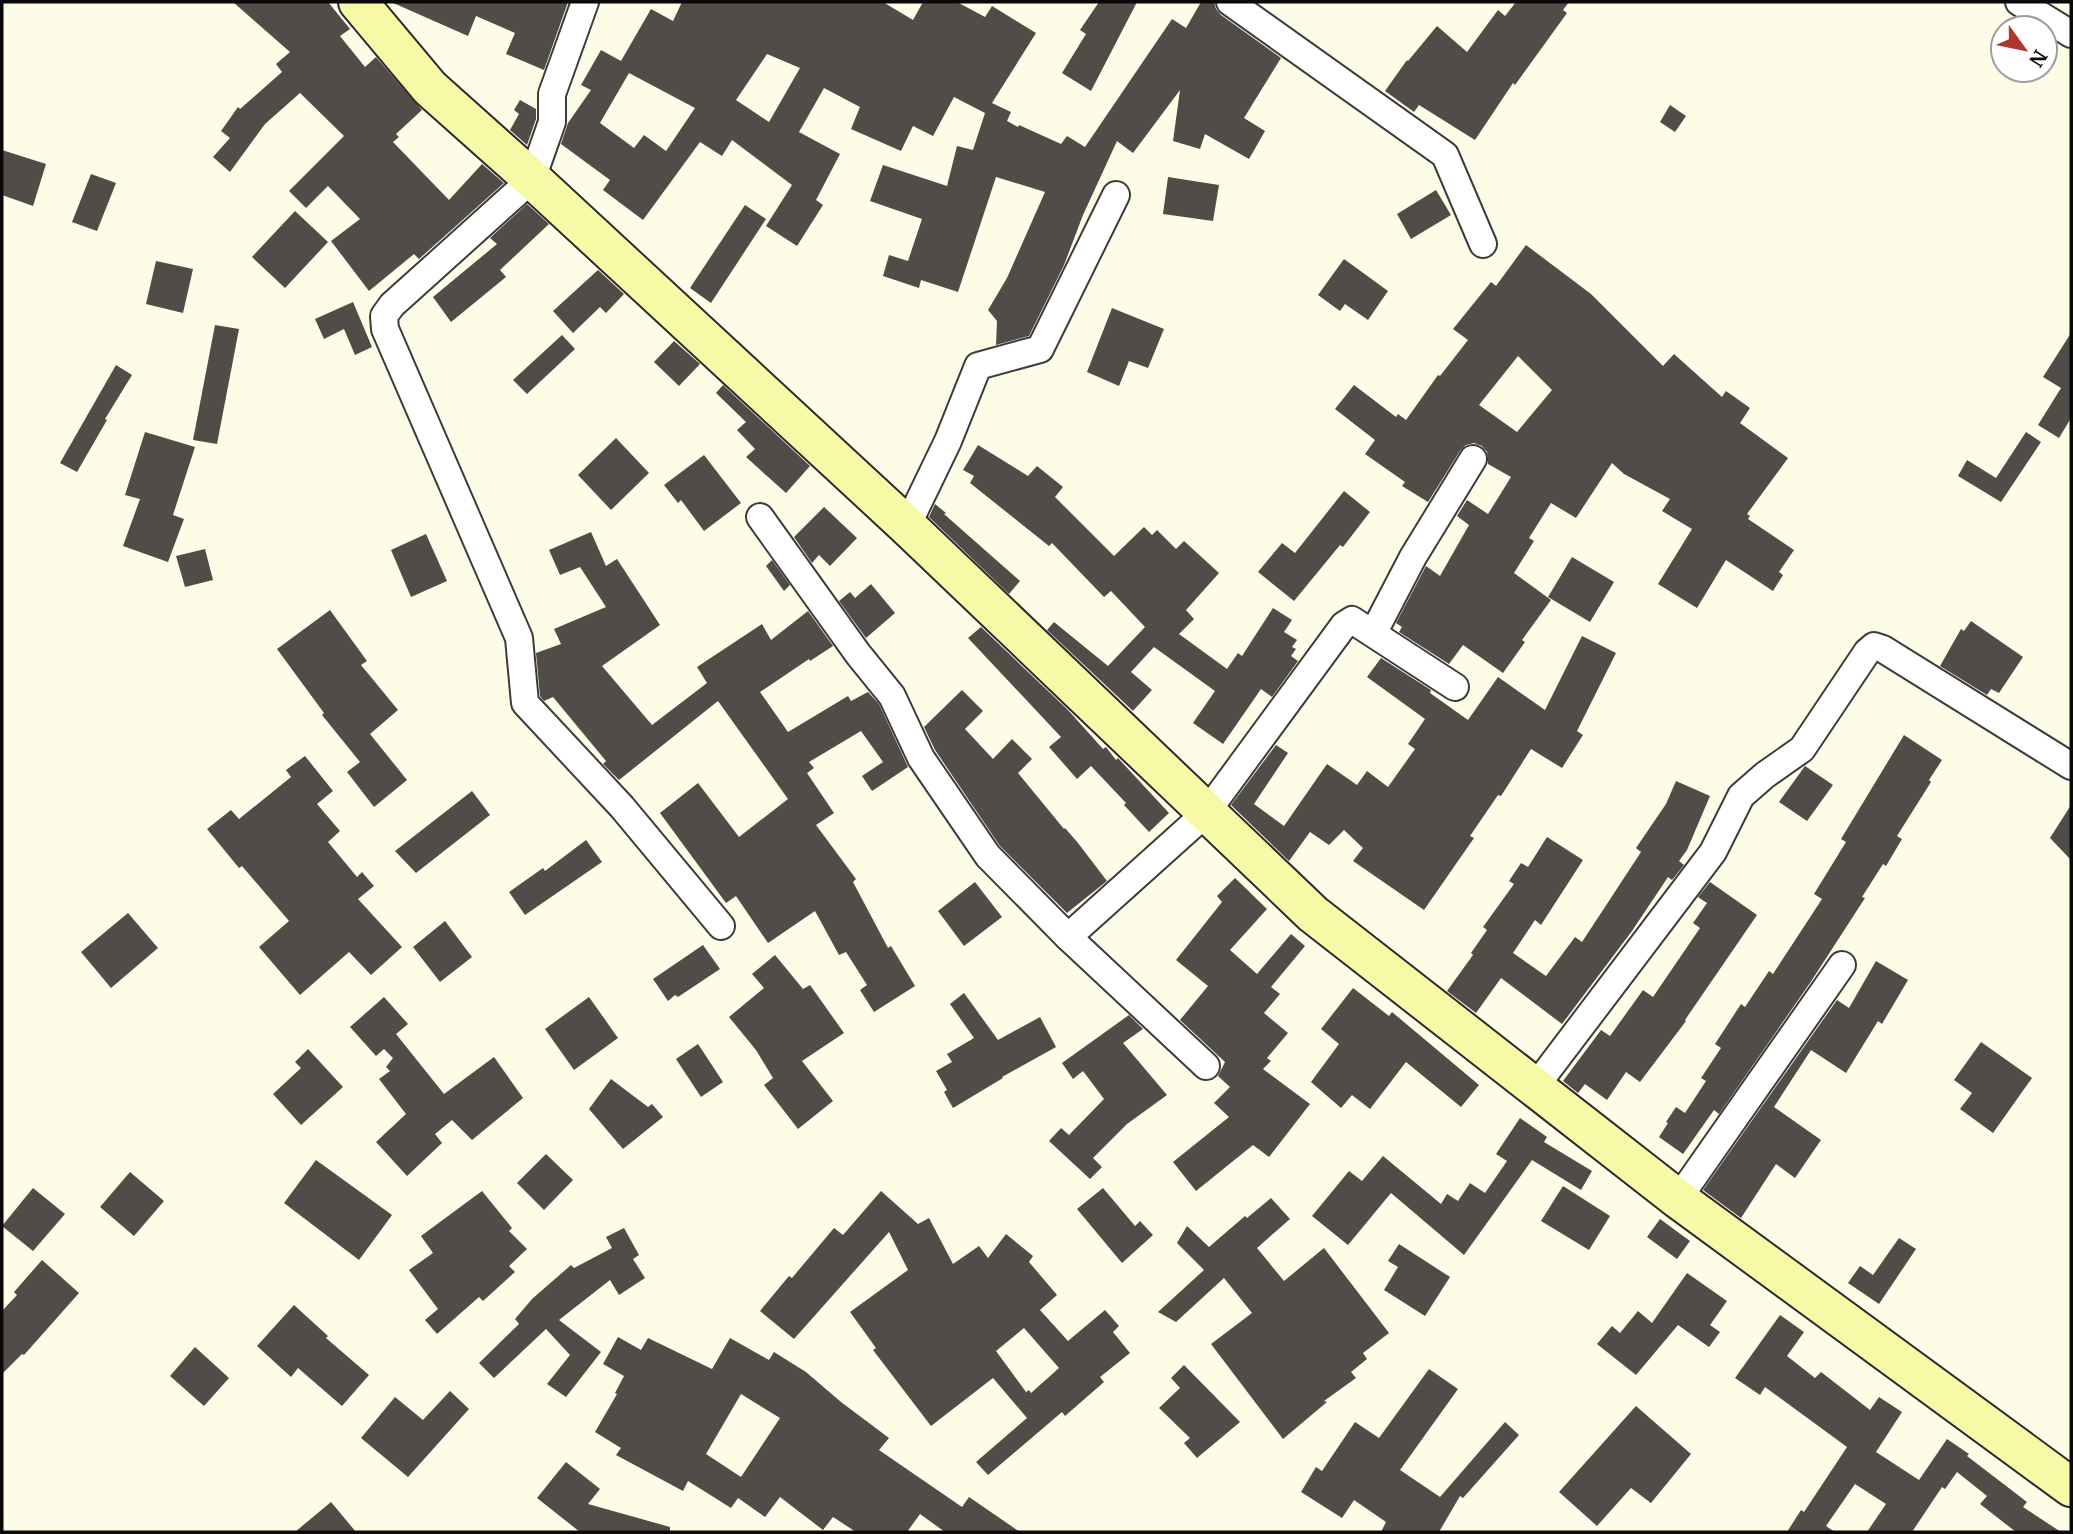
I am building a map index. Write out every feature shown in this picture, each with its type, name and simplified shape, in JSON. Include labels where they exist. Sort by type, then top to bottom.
[{"type":"main road","points":[[358,2],[430,88],[907,526],[1312,915],[1678,1199],[2071,1487]]},
{"type":"street","points":[[585,2],[552,94],[552,122],[532,179],[392,305],[384,316],[385,329],[519,638],[525,703],[622,807],[721,926]]},
{"type":"street","points":[[1230,2],[1445,155],[1483,244]]},
{"type":"street","points":[[2019,2],[2071,34]]},
{"type":"street","points":[[907,526],[948,441],[978,366],[1040,349],[1116,195]]},
{"type":"street","points":[[1374,632],[1413,557],[1473,459]]},
{"type":"street","points":[[760,516],[892,696],[921,758],[988,856],[1068,937],[1206,1066]]},
{"type":"street","points":[[1068,937],[1206,813],[1344,625],[1352,620],[1374,632],[1455,687]]},
{"type":"street","points":[[1535,1087],[1713,852],[1741,796],[1802,749],[1867,652],[1874,646],[1883,649],[2071,766]]},
{"type":"street","points":[[1678,1199],[1842,965]]},
{"type":"building","points":[[233,2],[328,2],[350,29],[340,36],[365,67],[376,57],[422,110],[396,134],[399,137],[393,142],[449,200],[482,164],[504,183],[419,259],[414,254],[369,291],[331,241],[360,219],[328,186],[306,208],[289,191],[344,136],[300,93],[265,124],[230,172],[213,157],[230,138],[221,131],[238,107],[240,109],[282,72],[276,64],[290,52]]},
{"type":"building","points":[[391,2],[568,2],[544,70],[506,54],[515,33],[476,16],[468,36]]},
{"type":"building","points":[[682,2],[883,2],[913,20],[923,2],[957,2],[985,17],[992,6],[1036,33],[992,103],[1011,112],[1007,121],[1018,127],[1019,125],[1061,144],[1067,136],[1085,147],[1172,19],[1186,28],[1201,2],[1214,2],[1221,15],[1281,58],[1244,118],[1265,131],[1249,159],[1205,134],[1200,149],[1173,141],[1180,90],[1133,153],[1117,141],[1083,215],[1064,265],[1029,336],[996,345],[997,321],[988,310],[1007,278],[1045,192],[996,177],[958,292],[921,280],[919,288],[883,276],[889,255],[908,261],[922,219],[870,201],[883,165],[947,186],[957,146],[973,150],[985,113],[954,97],[933,136],[913,126],[901,151],[851,129],[860,107],[824,88],[799,132],[840,154],[816,200],[823,205],[797,246],[766,226],[792,185],[732,140],[722,156],[700,142],[643,220],[603,190],[610,180],[561,144],[568,123],[591,90],[581,85],[601,50],[621,61],[651,9],[673,21]],"holes":[[[767,54],[800,68],[769,122],[736,100]],[[629,73],[695,108],[666,151],[644,135],[634,148],[600,123]]]},
{"type":"building","points":[[1099,2],[1137,2],[1091,91],[1062,73],[1086,34],[1080,30]]},
{"type":"building","points":[[1516,2],[1569,2],[1563,10],[1567,13],[1515,85],[1513,83],[1475,140],[1419,105],[1414,112],[1385,91],[1407,60],[1437,26],[1467,52],[1498,10],[1505,16]]},
{"type":"building","points":[[520,100],[536,109],[536,119],[527,145],[510,130],[519,114],[514,110]]},
{"type":"building","points":[[1670,105],[1686,116],[1675,132],[1660,122]]},
{"type":"building","points":[[2,150],[46,164],[33,206],[2,195]]},
{"type":"building","points":[[91,174],[116,183],[97,231],[72,222]]},
{"type":"building","points":[[1168,177],[1219,185],[1213,221],[1163,214]]},
{"type":"building","points":[[1436,190],[1451,215],[1411,239],[1397,214]]},
{"type":"building","points":[[527,204],[549,224],[500,270],[506,277],[451,322],[433,297],[497,244],[490,238]]},
{"type":"building","points":[[745,205],[766,219],[711,303],[690,288]]},
{"type":"building","points":[[295,211],[328,242],[285,288],[252,257]]},
{"type":"building","points":[[1526,245],[1591,294],[1663,366],[1674,354],[1722,397],[1726,391],[1750,408],[1740,423],[1788,458],[1747,514],[1750,516],[1748,519],[1794,550],[1779,572],[1783,575],[1773,591],[1726,560],[1697,608],[1658,584],[1692,529],[1662,511],[1670,499],[1624,474],[1612,463],[1576,518],[1551,503],[1529,538],[1534,541],[1514,573],[1551,600],[1522,640],[1525,642],[1503,673],[1463,645],[1449,664],[1399,632],[1402,627],[1396,623],[1426,566],[1440,576],[1469,525],[1457,516],[1467,500],[1488,514],[1511,477],[1488,464],[1487,452],[1482,446],[1474,443],[1466,445],[1428,502],[1402,486],[1405,482],[1365,454],[1375,440],[1335,409],[1354,385],[1396,417],[1398,414],[1406,420],[1438,375],[1440,376],[1468,340],[1453,329],[1491,282],[1496,286]],"holes":[[[1518,356],[1552,390],[1517,432],[1479,405]]]},
{"type":"building","points":[[1344,259],[1388,291],[1368,320],[1345,304],[1340,311],[1318,295]]},
{"type":"building","points":[[156,261],[193,269],[183,313],[146,304]]},
{"type":"building","points":[[598,270],[624,294],[606,313],[600,307],[573,333],[553,311]]},
{"type":"building","points":[[353,302],[372,347],[355,355],[344,329],[324,339],[315,319]]},
{"type":"building","points":[[1112,308],[1164,329],[1148,368],[1129,361],[1119,386],[1087,372]]},
{"type":"building","points":[[215,325],[239,329],[217,444],[193,440]]},
{"type":"building","points":[[2071,333],[2071,418],[2059,438],[2038,425],[2061,388],[2043,377]]},
{"type":"building","points":[[562,335],[575,349],[527,394],[513,380]]},
{"type":"building","points":[[674,341],[700,364],[679,386],[654,362]]},
{"type":"building","points":[[116,365],[132,375],[77,472],[60,463]]},
{"type":"building","points":[[723,385],[810,466],[786,493],[746,457],[755,449],[737,430],[746,422],[716,393]]},
{"type":"building","points":[[145,432],[195,447],[173,515],[184,519],[168,562],[123,546],[140,499],[125,495]]},
{"type":"building","points":[[2026,432],[2041,442],[2001,502],[1958,476],[1967,460],[1996,478]]},
{"type":"building","points":[[616,438],[649,473],[611,510],[578,475]]},
{"type":"building","points":[[978,445],[1028,476],[1037,466],[1063,487],[1055,497],[1114,556],[1144,527],[1152,535],[1157,530],[1176,549],[1184,541],[1219,573],[1186,610],[1194,619],[1179,634],[1227,669],[1238,653],[1242,656],[1273,608],[1292,620],[1284,632],[1297,640],[1292,647],[1296,649],[1291,656],[1298,661],[1272,697],[1261,689],[1223,744],[1193,723],[1215,691],[1154,647],[1131,672],[1152,690],[1133,711],[1047,630],[1054,622],[1108,666],[1145,627],[1111,591],[1104,597],[1052,543],[1049,546],[970,483],[974,476],[963,470]]},
{"type":"building","points":[[704,455],[741,503],[704,531],[681,500],[678,503],[664,485]]},
{"type":"building","points":[[1344,491],[1370,512],[1343,547],[1340,545],[1294,601],[1258,572],[1282,543],[1295,553]]},
{"type":"building","points":[[935,504],[1020,581],[1009,594],[929,517]]},
{"type":"building","points":[[824,507],[857,538],[830,566],[819,555],[812,563],[794,537]]},
{"type":"building","points":[[591,532],[606,566],[617,559],[660,625],[602,666],[652,725],[707,683],[697,667],[762,624],[771,640],[808,611],[833,646],[760,692],[788,732],[848,696],[851,701],[868,692],[879,704],[908,767],[872,791],[862,776],[883,762],[861,731],[809,762],[814,768],[807,773],[834,813],[816,825],[856,879],[853,882],[888,948],[891,946],[915,986],[874,1012],[860,990],[867,985],[846,952],[839,955],[815,911],[768,943],[736,896],[726,903],[660,813],[698,783],[739,837],[788,799],[718,701],[619,780],[603,764],[606,761],[553,697],[544,701],[540,696],[536,653],[561,644],[554,629],[606,607],[580,567],[560,575],[549,550]]},
{"type":"building","points":[[426,534],[447,581],[411,597],[391,550]]},
{"type":"building","points":[[205,549],[213,580],[185,587],[176,556]]},
{"type":"building","points":[[1572,557],[1614,582],[1590,622],[1548,597]]},
{"type":"building","points":[[772,560],[790,585],[784,591],[766,566]]},
{"type":"building","points":[[871,584],[895,613],[866,638],[839,601],[850,592],[855,598]]},
{"type":"building","points":[[330,610],[367,661],[361,665],[398,710],[370,734],[407,780],[374,807],[347,772],[360,762],[322,715],[324,713],[277,649]]},
{"type":"building","points":[[1971,621],[2023,657],[1999,693],[1991,689],[1987,695],[1940,666],[1961,629],[1964,631]]},
{"type":"building","points":[[981,627],[1068,710],[1103,749],[1106,747],[1116,760],[1118,758],[1169,813],[1149,832],[1091,766],[1077,779],[1049,747],[1061,737],[968,638]]},
{"type":"building","points":[[1582,636],[1616,653],[1577,731],[1583,735],[1562,768],[1531,749],[1501,796],[1498,795],[1470,836],[1474,838],[1424,910],[1353,861],[1363,848],[1344,830],[1329,845],[1310,832],[1289,861],[1231,805],[1276,745],[1288,753],[1254,804],[1284,826],[1327,764],[1357,785],[1367,771],[1388,787],[1415,749],[1408,744],[1425,719],[1367,677],[1381,658],[1431,690],[1430,693],[1468,720],[1498,677],[1545,710]]},
{"type":"building","points":[[962,690],[983,711],[965,729],[993,759],[1012,739],[1032,759],[1018,773],[1107,881],[1067,913],[1000,846],[935,750],[924,727]]},
{"type":"building","points":[[1904,735],[1942,760],[1897,836],[1902,839],[1886,866],[1883,864],[1862,897],[1865,898],[1810,983],[1719,1114],[1714,1110],[1683,1154],[1659,1137],[1668,1123],[1666,1122],[1676,1107],[1685,1113],[1706,1081],[1701,1078],[1721,1048],[1715,1044],[1741,1004],[1745,1007],[1769,971],[1773,974],[1822,899],[1814,894],[1846,842],[1841,839]]},
{"type":"building","points":[[305,756],[333,791],[317,804],[340,831],[328,842],[357,877],[362,872],[374,886],[358,899],[402,947],[371,975],[349,952],[300,995],[259,947],[289,921],[207,829],[231,810],[239,819],[291,777],[286,770]]},
{"type":"building","points":[[1805,766],[1833,785],[1807,821],[1779,802]]},
{"type":"building","points":[[1676,781],[1710,796],[1687,850],[1679,861],[1684,865],[1672,880],[1668,877],[1632,931],[1562,1024],[1501,978],[1476,1013],[1447,991],[1473,955],[1471,953],[1487,930],[1483,927],[1514,884],[1509,881],[1521,863],[1528,867],[1547,837],[1583,860],[1541,925],[1535,920],[1513,953],[1546,976],[1575,937],[1582,942],[1641,852],[1636,848],[1666,804]]},
{"type":"building","points":[[472,791],[490,815],[416,873],[395,851]]},
{"type":"building","points":[[2071,805],[2071,860],[2050,838]]},
{"type":"building","points":[[586,840],[602,862],[525,915],[509,892],[543,868],[545,871]]},
{"type":"building","points":[[1235,878],[1267,909],[1230,950],[1257,974],[1291,934],[1305,946],[1271,987],[1280,994],[1264,1013],[1288,1033],[1267,1058],[1271,1061],[1263,1069],[1310,1104],[1269,1157],[1253,1145],[1196,1191],[1173,1162],[1229,1117],[1214,1103],[1230,1087],[1218,1076],[1225,1062],[1180,1020],[1208,986],[1176,960],[1222,902],[1217,896]]},
{"type":"building","points":[[975,882],[1002,917],[964,946],[938,911]]},
{"type":"building","points":[[1710,882],[1757,915],[1686,1021],[1640,1082],[1626,1072],[1607,1100],[1585,1084],[1578,1093],[1563,1081],[1601,1030],[1610,1036],[1643,990],[1653,997],[1700,928],[1693,923],[1707,903],[1698,897]]},
{"type":"building","points":[[128,913],[158,948],[111,988],[81,952]]},
{"type":"building","points":[[445,921],[472,957],[440,982],[413,947]]},
{"type":"building","points":[[703,945],[720,969],[668,1001],[653,979]]},
{"type":"building","points":[[775,955],[803,989],[810,985],[844,1033],[802,1061],[833,1101],[798,1129],[764,1085],[773,1078],[756,1050],[729,1017],[764,988],[752,974]]},
{"type":"building","points":[[1876,961],[1908,980],[1882,1024],[1878,1021],[1846,1073],[1811,1050],[1774,1107],[1821,1140],[1795,1178],[1776,1164],[1741,1218],[1703,1190],[1837,1000],[1849,1008]]},
{"type":"building","points":[[1353,988],[1389,1016],[1392,1012],[1479,1085],[1461,1107],[1406,1062],[1370,1109],[1352,1095],[1341,1108],[1311,1082],[1339,1044],[1321,1029]]},
{"type":"building","points":[[964,993],[998,1040],[1040,1017],[1056,1047],[953,1108],[936,1071],[952,1062],[947,1054],[974,1038],[950,1004]]},
{"type":"building","points":[[384,997],[408,1024],[396,1034],[444,1094],[494,1057],[523,1098],[472,1140],[452,1120],[435,1134],[442,1143],[407,1176],[376,1142],[406,1114],[379,1079],[390,1071],[386,1067],[393,1058],[384,1049],[376,1056],[350,1027]]},
{"type":"building","points":[[589,997],[618,1038],[574,1070],[545,1029]]},
{"type":"building","points":[[1129,1015],[1143,1029],[1123,1043],[1167,1095],[1127,1124],[1093,1158],[1102,1167],[1090,1179],[1049,1141],[1061,1128],[1069,1135],[1104,1099],[1083,1071],[1073,1079],[1062,1063]]},
{"type":"building","points":[[1981,1042],[2032,1078],[1993,1133],[1960,1109],[1972,1093],[1954,1080]]},
{"type":"building","points":[[698,1044],[723,1082],[701,1097],[676,1059]]},
{"type":"building","points":[[308,1049],[343,1087],[301,1125],[273,1094],[301,1068],[295,1062]]},
{"type":"building","points":[[611,1079],[648,1107],[652,1104],[663,1117],[623,1149],[589,1109]]},
{"type":"building","points":[[1520,1118],[1547,1137],[1544,1142],[1592,1171],[1581,1190],[1532,1160],[1464,1255],[1391,1193],[1348,1245],[1312,1216],[1349,1171],[1362,1181],[1383,1156],[1441,1204],[1447,1194],[1458,1201],[1470,1183],[1485,1193],[1507,1161],[1496,1154]]},
{"type":"building","points":[[546,1154],[573,1180],[544,1210],[517,1183]]},
{"type":"building","points":[[316,1160],[392,1215],[359,1260],[284,1203]]},
{"type":"building","points":[[130,1172],[164,1201],[134,1236],[100,1207]]},
{"type":"building","points":[[1563,1186],[1610,1216],[1589,1250],[1541,1221]]},
{"type":"building","points":[[33,1188],[65,1214],[33,1251],[2,1226]]},
{"type":"building","points":[[1103,1188],[1135,1226],[1140,1221],[1153,1235],[1122,1263],[1077,1209]]},
{"type":"building","points":[[482,1191],[512,1228],[509,1231],[527,1249],[509,1266],[515,1272],[483,1301],[479,1297],[437,1334],[425,1320],[438,1309],[409,1270],[433,1253],[421,1236]]},
{"type":"building","points":[[881,1191],[918,1224],[929,1218],[953,1264],[979,1246],[988,1258],[1006,1234],[1033,1256],[1029,1262],[1057,1295],[1040,1310],[1068,1341],[1105,1310],[1119,1326],[1113,1332],[1130,1353],[1100,1377],[1104,1382],[1065,1416],[1062,1412],[988,1475],[976,1462],[1027,1418],[993,1378],[931,1426],[873,1350],[876,1348],[850,1312],[908,1270],[889,1232],[794,1339],[760,1311],[834,1228],[843,1235]],"holes":[[[1024,1328],[1059,1368],[1031,1393],[1029,1390],[1026,1392],[996,1351]]]},
{"type":"building","points":[[1271,1198],[1290,1219],[1257,1248],[1284,1281],[1324,1248],[1389,1333],[1363,1353],[1367,1359],[1351,1372],[1356,1378],[1324,1401],[1327,1402],[1283,1439],[1211,1344],[1252,1313],[1224,1278],[1176,1322],[1158,1312],[1204,1270],[1177,1243],[1187,1226],[1209,1247]]},
{"type":"building","points":[[1660,1219],[1690,1241],[1677,1259],[1647,1237]]},
{"type":"building","points":[[624,1228],[639,1255],[633,1259],[645,1278],[619,1295],[610,1280],[559,1320],[601,1352],[566,1397],[547,1384],[570,1355],[546,1329],[494,1378],[479,1363],[519,1324],[515,1319],[532,1299],[571,1265],[574,1268],[612,1248],[606,1237]]},
{"type":"building","points":[[1899,1238],[1916,1249],[1879,1304],[1848,1283],[1860,1266],[1873,1275]]},
{"type":"building","points":[[1399,1244],[1450,1277],[1425,1316],[1384,1290],[1398,1267],[1388,1261]]},
{"type":"building","points":[[42,1260],[79,1293],[24,1355],[2,1374],[2,1311],[17,1295],[14,1292]]},
{"type":"building","points":[[1687,1273],[1727,1301],[1710,1325],[1720,1332],[1709,1347],[1678,1325],[1636,1375],[1597,1344],[1612,1326],[1620,1333],[1638,1311],[1652,1323]]},
{"type":"building","points":[[294,1305],[328,1336],[326,1338],[369,1375],[342,1406],[298,1368],[291,1377],[257,1346]]},
{"type":"building","points":[[1780,1315],[1804,1332],[1787,1356],[1815,1378],[1821,1372],[1870,1410],[1879,1397],[1902,1412],[1876,1452],[1919,1480],[1947,1439],[2027,1502],[2023,1507],[2061,1532],[2016,1532],[1980,1504],[1987,1496],[1957,1472],[1945,1489],[1942,1487],[1912,1532],[1867,1532],[1886,1504],[1855,1484],[1826,1526],[1835,1532],[1787,1532],[1801,1510],[1804,1512],[1847,1447],[1765,1387],[1760,1395],[1735,1378]]},
{"type":"building","points":[[618,1337],[641,1350],[648,1338],[712,1369],[730,1338],[769,1360],[774,1352],[806,1372],[889,1438],[879,1450],[962,1507],[969,1497],[1020,1532],[945,1532],[920,1514],[907,1532],[856,1532],[833,1517],[823,1530],[780,1497],[765,1517],[738,1498],[731,1508],[688,1481],[683,1491],[616,1455],[621,1448],[595,1432],[624,1376],[603,1364]],"holes":[[[741,1394],[780,1418],[741,1477],[706,1454]]]},
{"type":"building","points":[[195,1347],[229,1378],[204,1406],[170,1376]]},
{"type":"building","points":[[1184,1365],[1240,1422],[1197,1458],[1184,1443],[1190,1438],[1159,1408],[1180,1388],[1171,1378]]},
{"type":"building","points":[[1429,1369],[1458,1389],[1400,1470],[1440,1497],[1505,1422],[1519,1435],[1463,1498],[1460,1496],[1439,1532],[1381,1532],[1386,1522],[1354,1500],[1342,1518],[1301,1492],[1316,1467],[1322,1471],[1355,1422],[1379,1438]]},
{"type":"building","points":[[450,1391],[469,1409],[408,1477],[361,1438],[395,1397],[423,1420]]},
{"type":"building","points":[[1636,1406],[1691,1454],[1651,1503],[1631,1488],[1597,1526],[1559,1492]]},
{"type":"building","points":[[566,1462],[600,1489],[588,1504],[670,1527],[670,1532],[580,1532],[537,1498]]},
{"type":"building","points":[[331,1502],[356,1532],[295,1532]]}]
